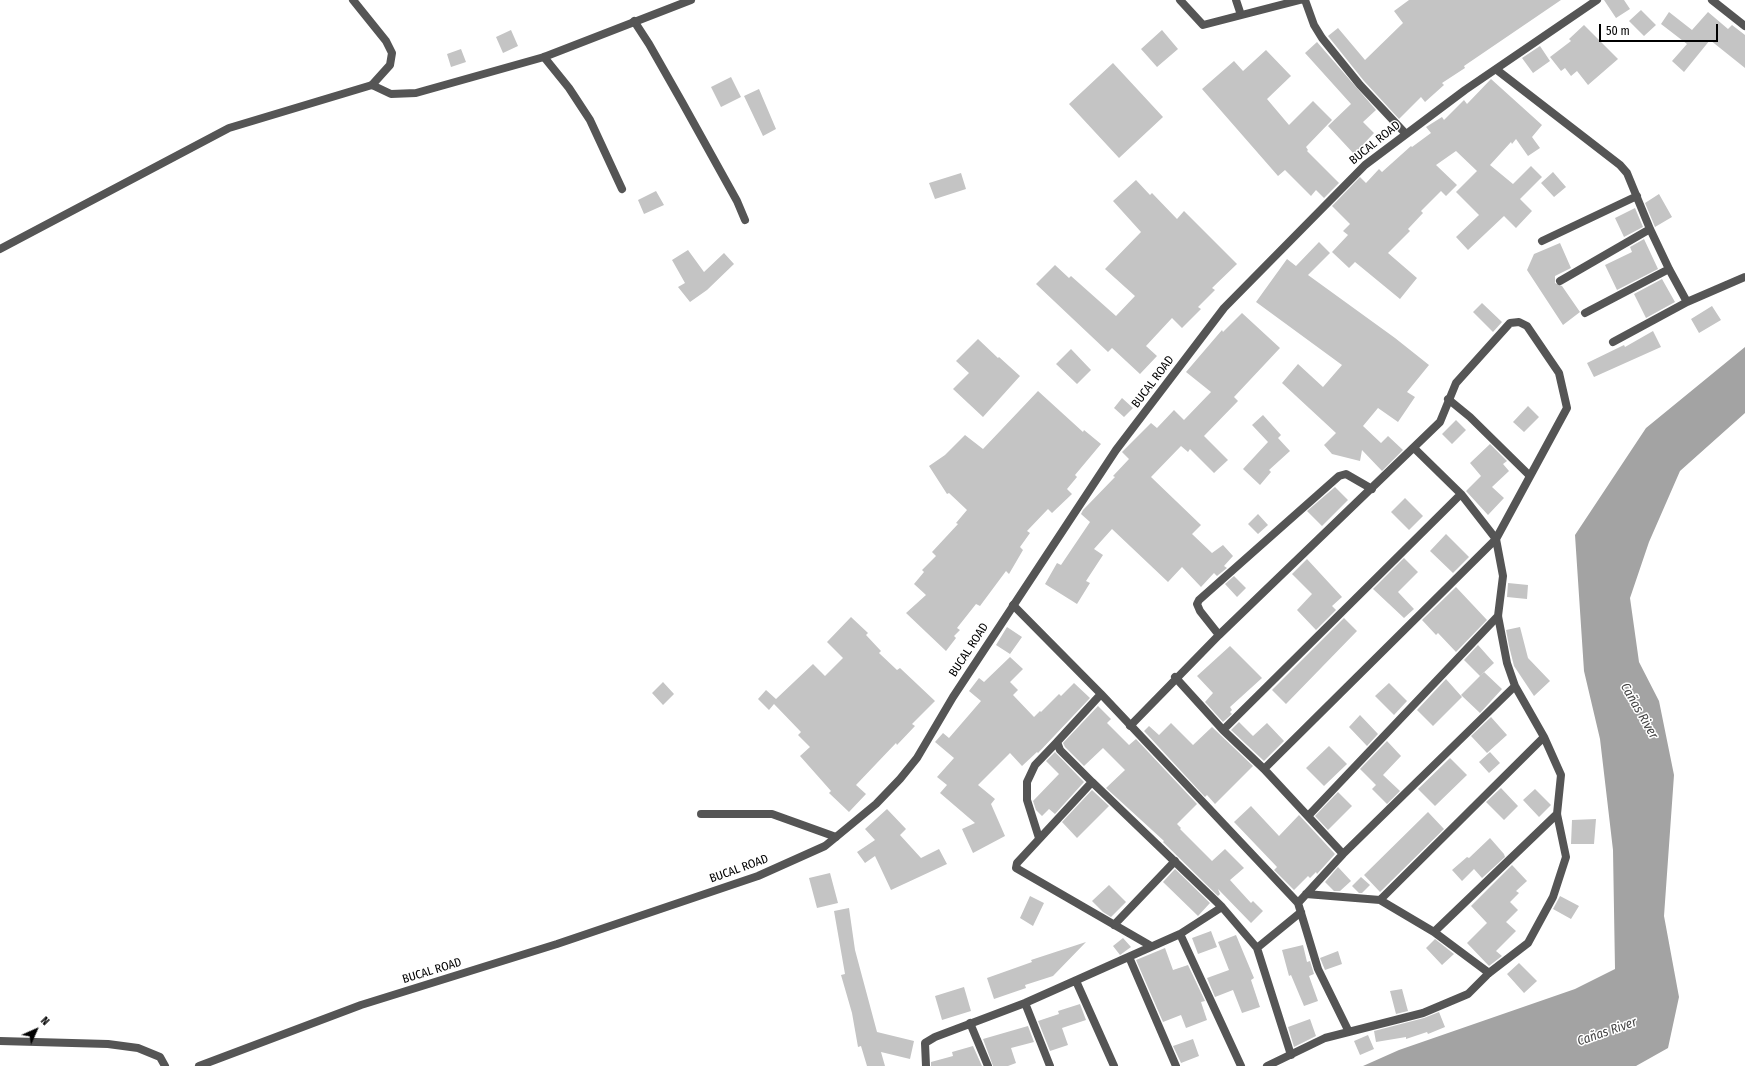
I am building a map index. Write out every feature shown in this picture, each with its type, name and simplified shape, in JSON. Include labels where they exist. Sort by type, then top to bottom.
[{"type":"street","points":[[0,249],[229,128],[372,85],[390,65],[392,53],[386,41],[353,0]]},
{"type":"street","points":[[372,85],[391,94],[416,93],[544,56],[691,0]]},
{"type":"street","points":[[1236,0],[1241,15]]},
{"type":"street","points":[[1182,1],[1203,25],[1300,0]]},
{"type":"street","points":[[1305,0],[1314,25],[1322,38],[1360,85],[1405,133]]},
{"type":"street","name":"BUCAL ROAD","points":[[199,1066],[361,1005],[557,944],[758,876],[825,846],[876,804],[900,779],[917,758],[953,697],[1116,450],[1224,308],[1365,165],[1405,133],[1597,0]]},
{"type":"street","points":[[1712,0],[1745,26]]},
{"type":"street","points":[[634,21],[649,44],[686,109],[737,201],[745,220]]},
{"type":"street","points":[[544,56],[569,88],[590,120],[622,189]]},
{"type":"street","points":[[1497,70],[1620,165],[1627,173],[1650,229],[1687,302]]},
{"type":"street","points":[[1542,241],[1637,196]]},
{"type":"street","points":[[1560,281],[1650,229]]},
{"type":"street","points":[[1585,313],[1669,269]]},
{"type":"street","points":[[1613,342],[1687,302],[1745,277]]},
{"type":"street","points":[[1130,726],[1176,677],[1440,422],[1448,399],[1456,383],[1510,323],[1519,322],[1526,326],[1559,372],[1567,408],[1496,539],[1264,768]]},
{"type":"street","points":[[1448,399],[1470,417],[1530,476]]},
{"type":"street","points":[[1267,1066],[1325,1038],[1424,1014],[1468,994],[1489,973],[1528,943],[1553,897],[1566,857],[1557,814],[1561,775],[1544,737],[1515,686],[1507,663],[1498,616],[1503,576],[1496,539],[1461,494],[1414,448]]},
{"type":"street","points":[[1219,635],[1200,611],[1197,604],[1199,600],[1339,476],[1346,474],[1372,489]]},
{"type":"street","points":[[1223,730],[1461,494]]},
{"type":"street","points":[[1013,605],[1101,694],[1298,903],[1318,969],[1349,1032]]},
{"type":"street","points":[[1309,815],[1498,616]]},
{"type":"street","points":[[1176,677],[1223,730],[1264,768],[1309,815],[1343,854]]},
{"type":"street","points":[[1298,903],[1343,854],[1515,686]]},
{"type":"street","points":[[1039,838],[1027,800],[1026,782],[1035,765],[1101,694]]},
{"type":"street","points":[[1380,900],[1544,737]]},
{"type":"street","points":[[1057,742],[1060,750],[1222,907],[1257,948],[1291,1055]]},
{"type":"street","points":[[1092,782],[1016,863],[1016,868],[1151,946]]},
{"type":"street","points":[[701,814],[772,814],[836,837]]},
{"type":"street","points":[[1434,932],[1557,814]]},
{"type":"street","points":[[1114,925],[1175,861]]},
{"type":"street","points":[[1306,894],[1380,900],[1434,932],[1489,973]]},
{"type":"street","points":[[926,1066],[925,1044],[935,1037],[1025,1003],[1180,934],[1222,907]]},
{"type":"street","points":[[1257,948],[1301,912]]},
{"type":"street","points":[[1180,934],[1241,1066]]},
{"type":"street","points":[[1129,957],[1176,1066]]},
{"type":"street","points":[[1076,981],[1114,1066]]},
{"type":"street","points":[[1025,1003],[1050,1066]]},
{"type":"street","points":[[970,1023],[988,1066]]},
{"type":"street","points":[[0,1041],[108,1044],[138,1048],[160,1057],[166,1066]]},
{"type":"water","name":"Cañas River","points":[[1745,347],[1745,413],[1680,471],[1649,542],[1630,598],[1639,662],[1659,701],[1674,775],[1664,916],[1679,997],[1668,1048],[1636,1066],[1363,1066],[1399,1050],[1575,989],[1615,969],[1613,850],[1600,739],[1584,671],[1575,535],[1646,428]]},
{"type":"building","points":[[1409,0],[1561,0],[1464,66],[1465,68],[1442,83],[1444,85],[1425,102],[1421,97],[1399,119],[1364,81],[1328,36],[1338,28],[1365,60],[1403,23],[1394,11]]},
{"type":"building","points":[[1604,0],[1624,0],[1630,9],[1616,18]]},
{"type":"building","points":[[1641,10],[1656,25],[1644,36],[1629,21]]},
{"type":"building","points":[[1669,12],[1692,30],[1708,12],[1728,29],[1732,25],[1745,35],[1745,68],[1710,40],[1684,72],[1672,61],[1687,44],[1661,24]]},
{"type":"building","points":[[1584,25],[1618,59],[1588,85],[1577,71],[1571,76],[1565,68],[1561,71],[1550,57],[1571,41],[1569,39]]},
{"type":"building","points":[[511,30],[518,46],[503,53],[496,37]]},
{"type":"building","points":[[1162,30],[1178,49],[1157,67],[1141,49]]},
{"type":"building","points":[[1317,42],[1376,110],[1363,122],[1374,133],[1354,154],[1328,126],[1351,104],[1305,53]]},
{"type":"building","points":[[1540,46],[1550,61],[1533,73],[1522,58]]},
{"type":"building","points":[[461,49],[466,62],[451,67],[447,54]]},
{"type":"building","points":[[1266,50],[1291,76],[1267,99],[1289,125],[1313,101],[1332,120],[1306,147],[1308,150],[1307,151],[1339,183],[1324,198],[1316,190],[1311,196],[1285,170],[1278,176],[1202,89],[1234,61],[1243,71]]},
{"type":"building","points":[[1113,63],[1163,117],[1119,158],[1069,104]]},
{"type":"building","points":[[731,77],[741,97],[721,107],[711,87]]},
{"type":"building","points":[[1491,79],[1542,125],[1532,137],[1540,148],[1528,156],[1516,139],[1512,144],[1511,142],[1490,165],[1513,184],[1531,166],[1542,177],[1520,199],[1532,211],[1516,228],[1504,216],[1468,250],[1456,237],[1479,215],[1456,192],[1477,171],[1456,151],[1436,165],[1457,185],[1446,196],[1441,191],[1421,211],[1423,213],[1408,229],[1410,231],[1388,253],[1417,278],[1400,299],[1355,262],[1349,268],[1332,252],[1348,235],[1343,231],[1350,224],[1332,206],[1360,177],[1366,183],[1379,169],[1382,172],[1411,146],[1412,147],[1431,133],[1426,127],[1442,117],[1444,120],[1464,100],[1467,104]]},
{"type":"building","points":[[759,89],[776,129],[763,136],[744,96]]},
{"type":"building","points":[[1553,172],[1566,187],[1554,197],[1541,183]]},
{"type":"building","points":[[961,173],[966,189],[935,199],[929,183]]},
{"type":"building","points":[[1136,180],[1150,195],[1152,193],[1177,219],[1184,211],[1237,264],[1212,288],[1215,290],[1198,307],[1201,309],[1182,328],[1172,318],[1146,346],[1157,356],[1140,374],[1112,348],[1108,352],[1036,284],[1055,265],[1069,278],[1071,276],[1116,316],[1135,296],[1105,269],[1141,232],[1113,201]]},
{"type":"building","points":[[656,191],[664,205],[644,214],[638,200]]},
{"type":"building","points":[[1659,194],[1672,217],[1655,227],[1645,203]]},
{"type":"building","points":[[1635,208],[1643,227],[1624,237],[1615,218]]},
{"type":"building","points":[[1644,239],[1658,269],[1617,290],[1605,265],[1632,252],[1630,247]]},
{"type":"building","points":[[1319,242],[1330,253],[1308,275],[1395,338],[1429,365],[1407,392],[1415,397],[1398,422],[1378,408],[1363,426],[1381,443],[1388,436],[1403,450],[1382,471],[1362,450],[1360,461],[1332,454],[1324,445],[1336,433],[1282,383],[1298,364],[1323,387],[1342,365],[1256,302],[1287,259],[1296,266]]},
{"type":"building","points":[[1560,243],[1571,268],[1555,276],[1555,283],[1562,286],[1580,312],[1563,325],[1527,270],[1534,254]]},
{"type":"building","points":[[688,250],[704,272],[724,253],[734,264],[707,290],[690,302],[678,287],[685,283],[672,260]]},
{"type":"building","points":[[1662,279],[1675,302],[1646,318],[1634,294]]},
{"type":"building","points":[[1482,303],[1502,322],[1493,332],[1473,312]]},
{"type":"building","points":[[1712,306],[1721,320],[1699,333],[1691,319]]},
{"type":"building","points":[[1242,313],[1280,348],[1234,397],[1238,401],[1204,436],[1228,460],[1214,473],[1190,449],[1188,452],[1181,446],[1151,477],[1201,525],[1192,534],[1212,553],[1223,545],[1233,556],[1224,566],[1227,568],[1217,576],[1214,573],[1201,587],[1182,567],[1168,582],[1112,529],[1094,549],[1103,555],[1086,581],[1090,583],[1077,604],[1045,584],[1057,563],[1061,565],[1090,522],[1081,514],[1083,510],[1115,477],[1113,476],[1129,459],[1122,452],[1151,423],[1157,428],[1174,410],[1184,420],[1211,392],[1186,372],[1222,330],[1223,332]]},
{"type":"building","points":[[1653,331],[1661,347],[1594,377],[1587,363],[1624,345],[1625,347]]},
{"type":"building","points":[[978,339],[1020,376],[983,417],[953,389],[969,373],[956,361]]},
{"type":"building","points":[[1071,349],[1091,370],[1077,384],[1056,364]]},
{"type":"building","points":[[1038,391],[1083,432],[1084,430],[1101,444],[1075,475],[1077,477],[1067,489],[1072,494],[1052,513],[1048,509],[1027,531],[1030,533],[1020,547],[1023,550],[1009,574],[1006,571],[980,606],[976,604],[957,628],[960,630],[954,636],[956,638],[946,651],[906,613],[926,595],[914,584],[924,572],[922,570],[936,556],[932,552],[958,524],[956,523],[967,510],[949,493],[947,494],[929,466],[945,455],[965,435],[983,449]]},
{"type":"building","points":[[1122,398],[1133,408],[1124,417],[1114,408]]},
{"type":"building","points":[[1528,406],[1539,417],[1524,432],[1513,422]]},
{"type":"building","points":[[1263,415],[1281,435],[1278,438],[1290,451],[1269,470],[1271,472],[1260,485],[1243,469],[1268,442],[1252,425]]},
{"type":"building","points":[[1456,420],[1466,430],[1452,444],[1442,434]]},
{"type":"building","points":[[1490,444],[1507,461],[1503,464],[1509,471],[1492,487],[1504,498],[1488,515],[1466,491],[1481,476],[1470,463]]},
{"type":"building","points":[[1335,487],[1348,500],[1322,526],[1307,511]]},
{"type":"building","points":[[1405,498],[1423,516],[1409,530],[1391,512]]},
{"type":"building","points":[[1258,514],[1268,525],[1258,534],[1248,524]]},
{"type":"building","points":[[1446,534],[1469,557],[1453,573],[1430,551]]},
{"type":"building","points":[[1404,558],[1418,572],[1398,592],[1414,609],[1404,618],[1373,589]]},
{"type":"building","points":[[1307,559],[1342,597],[1332,606],[1336,610],[1316,630],[1297,610],[1312,594],[1292,574]]},
{"type":"building","points":[[1234,576],[1246,588],[1237,597],[1225,584]]},
{"type":"building","points":[[1508,583],[1528,585],[1527,599],[1507,597]]},
{"type":"building","points":[[1456,587],[1487,620],[1456,652],[1438,633],[1436,635],[1422,620]]},
{"type":"building","points":[[851,617],[868,633],[866,635],[881,651],[879,653],[897,670],[900,668],[935,701],[912,724],[915,726],[897,745],[896,743],[856,785],[866,794],[849,812],[829,793],[831,791],[800,756],[810,747],[798,735],[801,732],[774,704],[769,710],[758,699],[766,690],[776,699],[813,664],[825,676],[843,658],[827,642]]},
{"type":"building","points":[[1344,618],[1357,631],[1286,704],[1272,690]]},
{"type":"building","points":[[1007,627],[1022,637],[1010,654],[996,645]]},
{"type":"building","points":[[1520,627],[1528,658],[1550,681],[1534,696],[1514,666],[1509,646],[1506,630]]},
{"type":"building","points":[[1478,645],[1494,663],[1480,676],[1464,660]]},
{"type":"building","points":[[1230,646],[1262,678],[1230,707],[1232,710],[1230,712],[1232,714],[1223,722],[1205,702],[1213,693],[1197,676]]},
{"type":"building","points":[[1010,657],[1023,669],[1010,682],[1018,690],[1013,695],[1034,717],[1059,694],[1061,696],[1074,683],[1090,698],[1038,753],[1037,752],[1022,766],[1010,753],[978,785],[995,799],[991,804],[1005,836],[973,853],[962,829],[975,823],[940,793],[947,785],[937,777],[954,758],[935,742],[943,733],[949,738],[981,701],[969,691],[979,678],[984,682]]},
{"type":"building","points":[[1484,672],[1502,689],[1480,713],[1461,695]]},
{"type":"building","points":[[1446,679],[1462,697],[1433,726],[1417,710]]},
{"type":"building","points":[[663,682],[674,694],[663,705],[652,693]]},
{"type":"building","points":[[1389,683],[1407,701],[1394,715],[1375,696]]},
{"type":"building","points":[[1098,706],[1111,719],[1107,723],[1129,745],[1136,739],[1197,804],[1177,824],[1181,828],[1180,829],[1212,861],[1225,849],[1244,868],[1230,880],[1251,903],[1253,901],[1263,911],[1251,923],[1218,889],[1220,894],[1218,896],[1163,842],[1164,841],[1106,788],[1125,770],[1103,748],[1084,766],[1065,747],[1063,743]]},
{"type":"building","points":[[1360,715],[1378,734],[1367,746],[1349,727]]},
{"type":"building","points":[[1491,717],[1507,735],[1487,753],[1471,736]]},
{"type":"building","points":[[1239,722],[1253,736],[1267,723],[1284,741],[1264,761],[1231,730]]},
{"type":"building","points":[[1171,723],[1193,745],[1212,727],[1253,766],[1215,804],[1207,795],[1205,797],[1144,731],[1149,726],[1159,735]]},
{"type":"building","points":[[1387,741],[1401,756],[1383,775],[1400,791],[1387,804],[1372,789],[1376,785],[1360,769]]},
{"type":"building","points":[[1329,746],[1347,764],[1324,786],[1306,768]]},
{"type":"building","points":[[1055,752],[1084,782],[1055,814],[1049,809],[1042,816],[1036,810],[1033,801],[1059,774],[1046,761]]},
{"type":"building","points":[[1490,752],[1500,763],[1489,773],[1479,762]]},
{"type":"building","points":[[1450,758],[1467,775],[1435,806],[1418,789]]},
{"type":"building","points":[[1501,788],[1518,806],[1504,820],[1486,802]]},
{"type":"building","points":[[1535,789],[1551,805],[1539,817],[1523,800]]},
{"type":"building","points":[[1092,790],[1109,806],[1077,838],[1062,822]]},
{"type":"building","points":[[1338,792],[1352,806],[1328,830],[1315,816]]},
{"type":"building","points":[[1251,806],[1279,836],[1299,815],[1335,854],[1317,874],[1316,872],[1310,878],[1308,876],[1294,890],[1274,870],[1277,867],[1234,822]]},
{"type":"building","points":[[887,809],[906,829],[900,835],[921,858],[939,849],[947,864],[891,890],[875,856],[865,863],[857,852],[875,840],[865,829]]},
{"type":"building","points":[[1428,812],[1444,829],[1380,892],[1364,875]]},
{"type":"building","points":[[1596,819],[1594,844],[1571,844],[1572,820]]},
{"type":"building","points":[[1490,838],[1505,857],[1482,878],[1474,869],[1462,881],[1452,870],[1467,857],[1469,858]]},
{"type":"building","points":[[1512,865],[1527,881],[1516,891],[1519,893],[1510,902],[1518,910],[1506,922],[1516,931],[1496,951],[1502,956],[1489,966],[1467,943],[1487,923],[1471,906]]},
{"type":"building","points":[[1338,867],[1351,881],[1340,891],[1334,891],[1325,882]]},
{"type":"building","points":[[1175,869],[1210,903],[1198,916],[1163,882]]},
{"type":"building","points":[[830,873],[838,903],[817,908],[809,878]]},
{"type":"building","points":[[1361,877],[1370,885],[1362,893],[1359,893],[1352,886]]},
{"type":"building","points":[[1109,885],[1126,902],[1111,917],[1103,912],[1092,901]]},
{"type":"building","points":[[1030,896],[1044,903],[1033,926],[1020,918]]},
{"type":"building","points":[[1560,896],[1579,906],[1571,919],[1553,909]]},
{"type":"building","points":[[849,908],[855,950],[877,1032],[914,1041],[910,1059],[881,1052],[885,1066],[867,1066],[861,1046],[858,1047],[852,1013],[841,975],[845,974],[834,911]]},
{"type":"building","points":[[1211,931],[1217,947],[1198,954],[1192,938]]},
{"type":"building","points":[[1236,935],[1254,978],[1251,980],[1260,1007],[1242,1013],[1233,990],[1215,997],[1207,978],[1229,970],[1218,942]]},
{"type":"building","points":[[1123,938],[1131,947],[1120,955],[1113,946]]},
{"type":"building","points":[[1435,939],[1454,954],[1442,965],[1426,948]]},
{"type":"building","points":[[1086,942],[1053,976],[1025,985],[1026,988],[994,999],[987,978],[1032,962],[1031,960]]},
{"type":"building","points":[[1303,945],[1307,962],[1310,961],[1314,974],[1309,976],[1318,1001],[1304,1006],[1291,975],[1289,976],[1282,950]]},
{"type":"building","points":[[1165,948],[1173,970],[1188,965],[1205,1001],[1201,1002],[1207,1020],[1186,1028],[1181,1015],[1163,1022],[1136,960]]},
{"type":"building","points":[[1338,951],[1342,964],[1325,970],[1320,958]]},
{"type":"building","points":[[1519,963],[1537,981],[1524,993],[1507,974]]},
{"type":"building","points":[[964,987],[971,1011],[942,1020],[935,996]]},
{"type":"building","points":[[1402,989],[1408,1011],[1396,1014],[1390,991]]},
{"type":"building","points":[[1080,1004],[1086,1020],[1062,1028],[1068,1045],[1050,1051],[1038,1021],[1059,1014],[1058,1011]]},
{"type":"building","points":[[1439,1012],[1445,1027],[1428,1034],[1427,1032],[1406,1039],[1406,1037],[1376,1042],[1374,1031],[1424,1018]]},
{"type":"building","points":[[1310,1019],[1316,1036],[1294,1047],[1288,1027]]},
{"type":"building","points":[[1028,1026],[1034,1042],[1011,1048],[1016,1063],[1008,1066],[993,1066],[983,1039]]},
{"type":"building","points":[[1368,1035],[1374,1049],[1360,1055],[1354,1041]]},
{"type":"building","points":[[1193,1039],[1199,1056],[1181,1063],[1173,1046]]},
{"type":"building","points":[[973,1046],[982,1066],[931,1066],[931,1062],[953,1056],[952,1052]]}]
